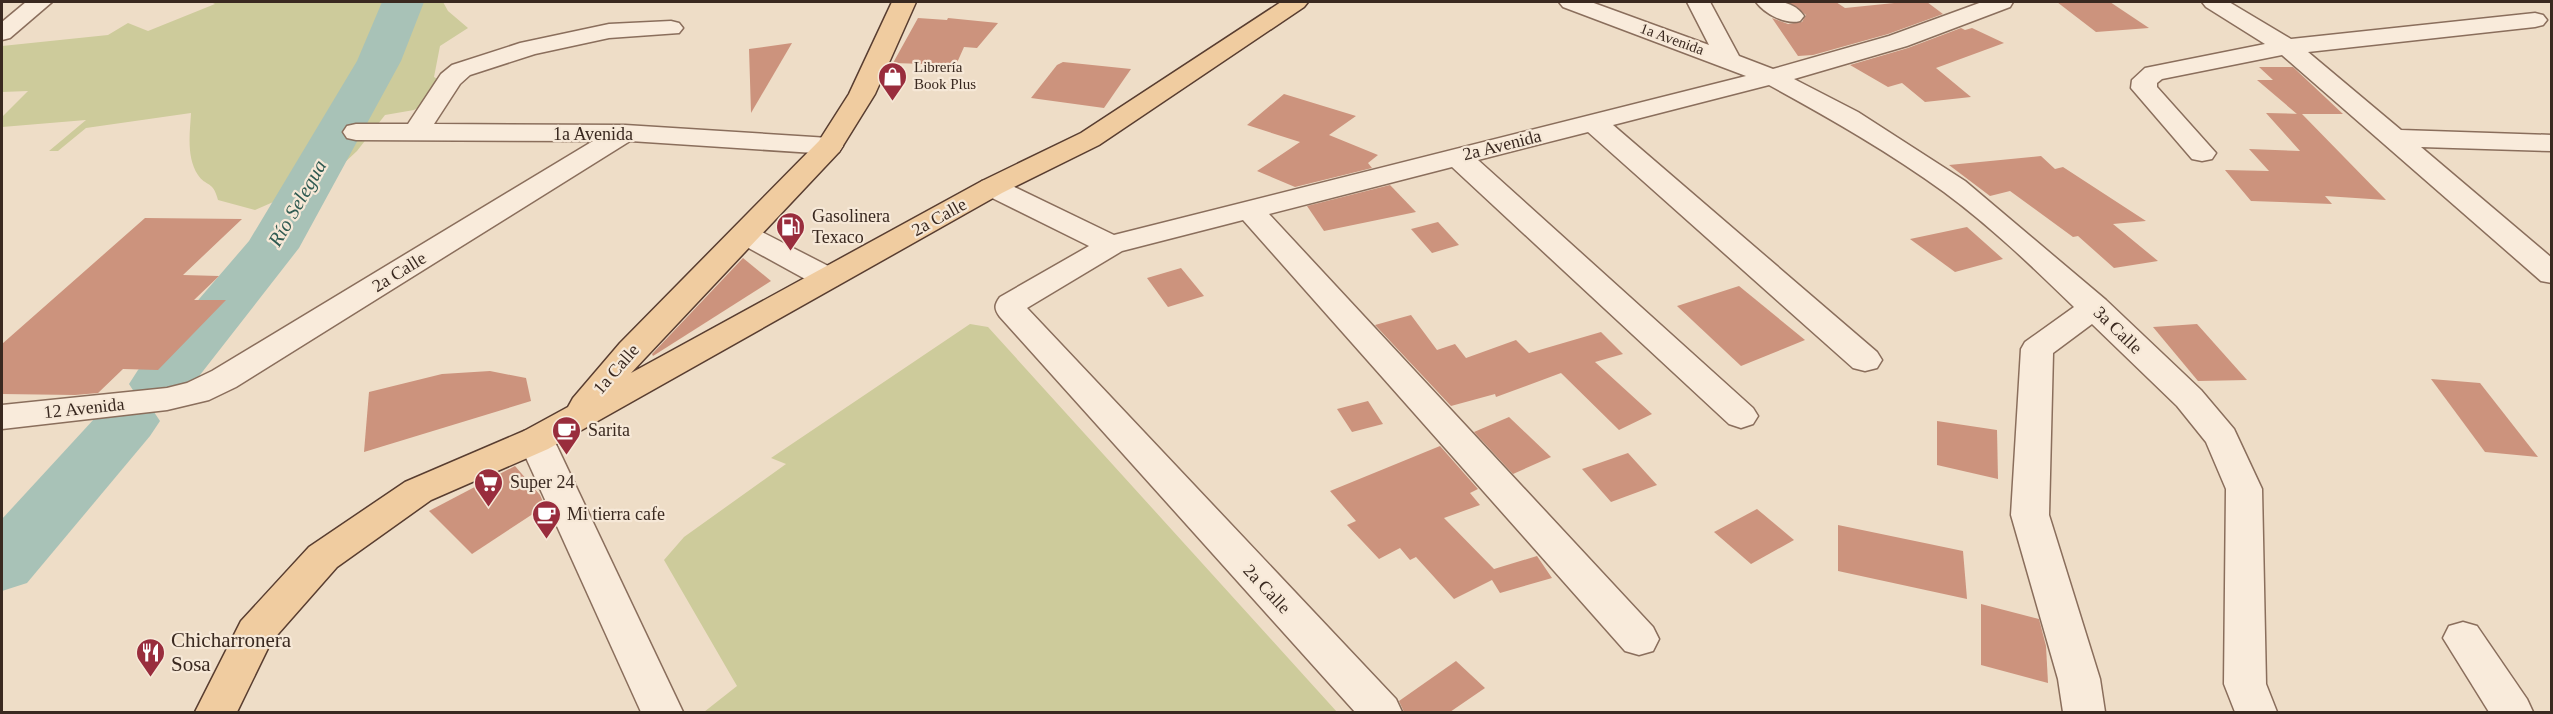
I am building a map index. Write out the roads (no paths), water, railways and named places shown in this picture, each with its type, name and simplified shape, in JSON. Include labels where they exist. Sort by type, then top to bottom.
[{"type":"main road","name":"1a Calle","points":[[216,712],[255,632],[322,557],[418,491],[536,440],[573,420],[632,350],[829,146],[862,94],[904,2]]},
{"type":"main road","name":"2a Calle","points":[[573,420],[992,187],[1090,139],[1296,2]]},
{"type":"street","points":[[2,33],[40,2]]},
{"type":"street","name":"1a Avenida","points":[[1571,2],[1772,76]]},
{"type":"street","points":[[1699,2],[1729,60]]},
{"type":"street","points":[[1768,2],[1792,16]]},
{"type":"street","name":"2a Avenida","points":[[1011,304],[1111,245],[1772,76],[1898,41],[2001,2]]},
{"type":"street","points":[[2214,2],[2287,47],[2552,274]]},
{"type":"street","points":[[2517,2],[2552,38]]},
{"type":"street","points":[[2202,153],[2144,88],[2145,80],[2154,73],[2287,47],[2535,20]]},
{"type":"street","points":[[415,134],[450,79],[461,70],[530,48],[609,31],[671,28]]},
{"type":"street","name":"3a Calle","points":[[1772,76],[1849,118],[1955,187],[2043,260],[2095,307],[2189,398],[2222,438],[2244,489],[2245,684],[2256,712]]},
{"type":"street","points":[[1593,122],[1865,360]]},
{"type":"street","name":"1a Avenida","points":[[356,132],[625,133],[829,146]]},
{"type":"street","name":"2a Calle","points":[[167,399],[197,393],[224,379],[625,133]]},
{"type":"street","points":[[2391,138],[2552,143]]},
{"type":"street","points":[[1458,157],[1741,416]]},
{"type":"street","points":[[992,187],[1111,245]]},
{"type":"street","points":[[1250,210],[1639,639]]},
{"type":"street","points":[[744,234],[827,278]]},
{"type":"street","name":"2a Calle","points":[[1011,304],[1011,310],[1381,712]]},
{"type":"street","points":[[2084,712],[2079,679],[2030,515],[2037,349],[2095,307]]},
{"type":"street","name":"12 Avenida","points":[[2,417],[167,399]]},
{"type":"street","points":[[536,440],[662,712]]},
{"type":"street","points":[[2463,638],[2512,712]]},
{"type":"waterway","name":"Río Selegua","points":[[160,384],[272,248],[379,61],[403,2]]},
{"type":"waterway","points":[[2,564],[128,421]]},
{"type":"place","name":"Librería Book Plus","points":[[893,102]]},
{"type":"place","name":"Gasolinera Texaco","points":[[791,252]]},
{"type":"place","name":"Sarita","points":[[567,456]]},
{"type":"place","name":"Super 24","points":[[489,508]]},
{"type":"place","name":"Mi tierra cafe","points":[[546,540]]},
{"type":"place","name":"Chicharronera Sosa","points":[[150,678]]}]
